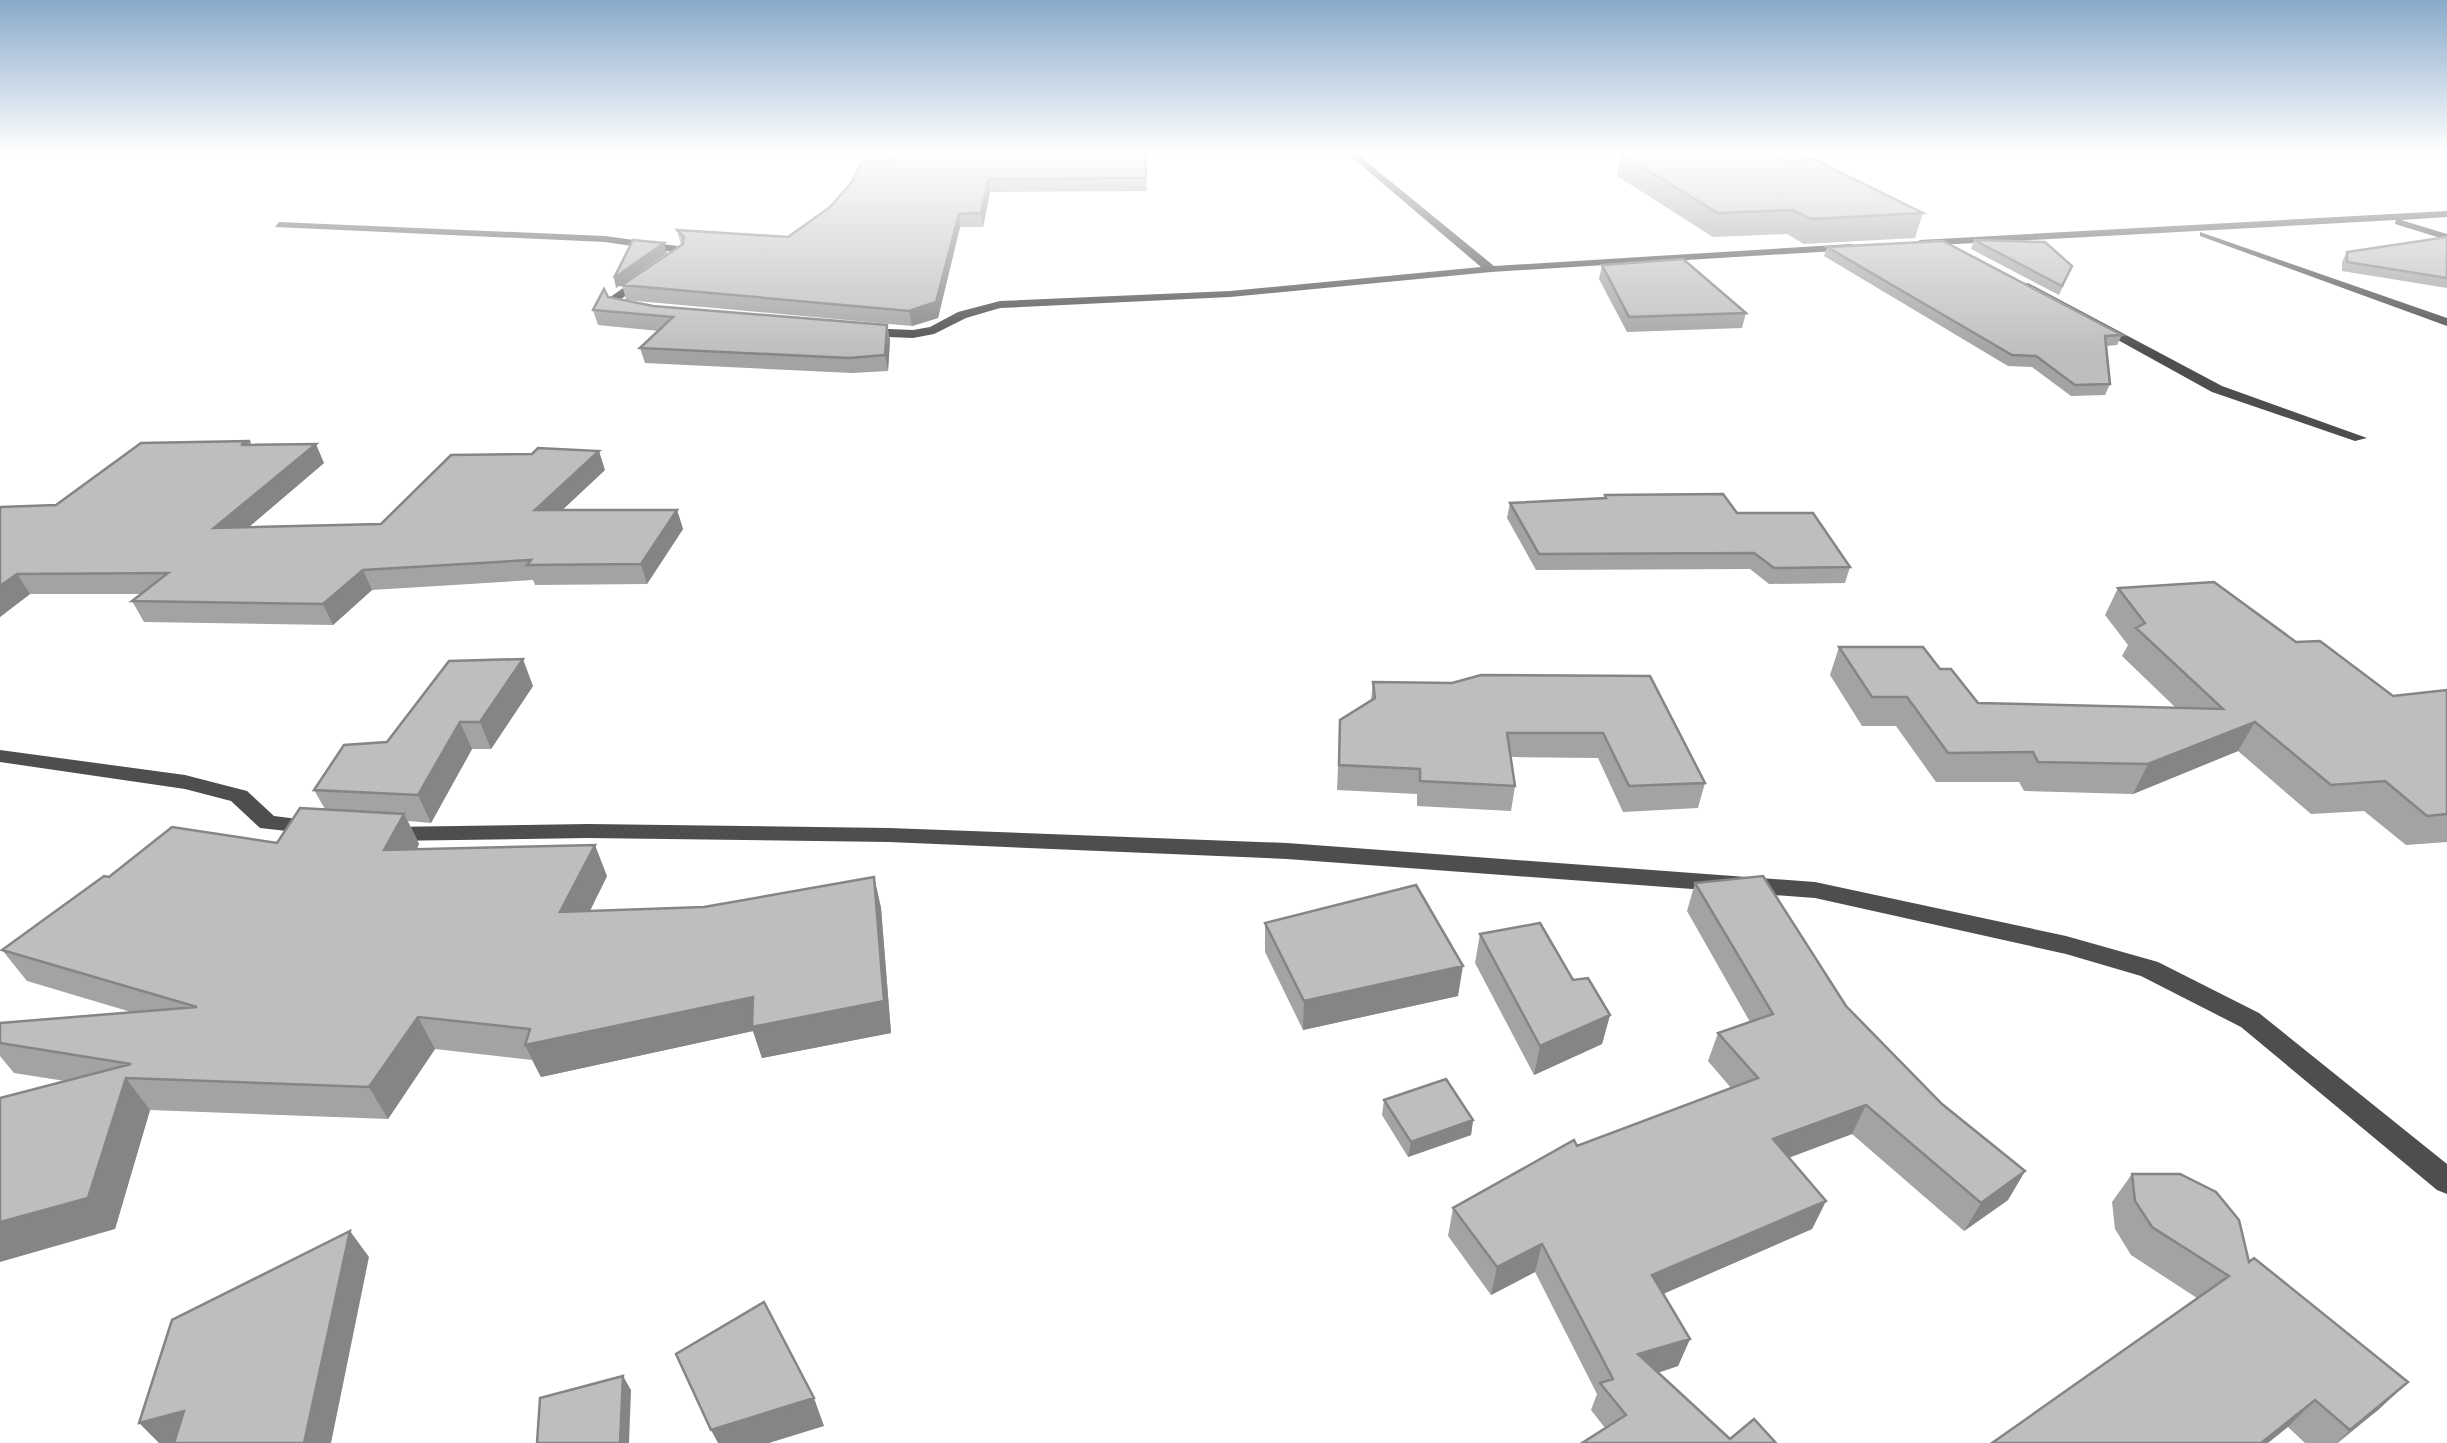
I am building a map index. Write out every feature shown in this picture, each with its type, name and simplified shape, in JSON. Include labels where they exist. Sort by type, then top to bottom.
[{"type":"street","points":[[1432,220],[1491,269]]},
{"type":"street","points":[[1904,244],[2349,220]]},
{"type":"street","points":[[2395,220],[2447,237]]},
{"type":"street","points":[[279,225],[605,239],[678,248],[680,253],[658,272],[615,298],[616,306],[641,311]]},
{"type":"street","points":[[2188,230],[2253,249],[2447,322]]},
{"type":"street","points":[[1942,242],[1975,259]]},
{"type":"street","points":[[850,331],[913,334],[1000,305],[1230,294],[1491,269],[1866,246]]},
{"type":"street","points":[[2008,276],[2217,388],[2360,438]]},
{"type":"street","points":[[0,756],[185,782],[239,796],[268,823],[356,831],[889,835],[1247,849],[1815,890],[2066,945],[2149,969],[2250,1020],[2447,1181]]},
{"type":"building","points":[[811,220],[957,220],[936,302],[909,311],[622,285],[683,244],[684,237],[677,230],[788,237]]},
{"type":"building","points":[[2447,237],[2447,278],[2347,262],[2347,252]]},
{"type":"building","points":[[633,240],[664,243],[614,278]]},
{"type":"building","points":[[1974,240],[2045,242],[2072,266],[2062,286]]},
{"type":"building","points":[[1943,241],[2122,335],[2105,336],[2110,384],[2075,385],[2036,356],[2012,355],[1827,247]]},
{"type":"building","points":[[1683,259],[1746,313],[1629,317],[1602,265]]},
{"type":"building","points":[[604,289],[608,297],[653,306],[887,325],[885,355],[849,358],[640,348],[673,317],[593,310]]},
{"type":"building","points":[[250,441],[241,445],[316,444],[214,528],[381,524],[451,455],[532,454],[538,448],[599,451],[535,510],[677,510],[641,564],[527,565],[531,560],[363,570],[323,604],[132,601],[168,573],[17,574],[0,586],[0,507],[56,505],[141,443]]},
{"type":"building","points":[[1723,494],[1737,513],[1813,513],[1850,567],[1774,568],[1754,553],[1539,554],[1510,503],[1606,498],[1605,495]]},
{"type":"building","points":[[2214,582],[2296,642],[2320,641],[2393,696],[2447,690],[2447,814],[2427,816],[2385,781],[2331,785],[2255,722],[2148,764],[2038,762],[2033,752],[1948,753],[1907,697],[1872,697],[1839,647],[1923,647],[1940,669],[1951,669],[1978,703],[2223,709],[2136,628],[2145,623],[2118,588]]},
{"type":"building","points":[[523,659],[480,722],[460,722],[418,795],[314,790],[344,745],[387,742],[449,661]]},
{"type":"building","points":[[1481,675],[1650,676],[1705,783],[1629,786],[1603,733],[1507,733],[1515,786],[1420,781],[1420,769],[1339,765],[1340,720],[1375,698],[1373,682],[1452,683]]},
{"type":"building","points":[[300,808],[404,814],[384,850],[595,845],[560,912],[704,907],[874,877],[884,1001],[752,1027],[753,997],[525,1045],[530,1029],[418,1017],[369,1087],[126,1078],[88,1198],[0,1222],[0,1098],[131,1064],[0,1043],[0,1023],[197,1007],[2,950],[104,876],[109,877],[172,827],[277,843]]},
{"type":"building","points":[[1763,876],[1846,1006],[1942,1104],[2025,1171],[1981,1203],[1866,1105],[1773,1139],[1826,1201],[1652,1275],[1690,1339],[1638,1354],[1730,1439],[1754,1419],[1776,1443],[1582,1443],[1626,1415],[1600,1383],[1613,1379],[1542,1244],[1497,1267],[1453,1208],[1574,1140],[1577,1146],[1758,1078],[1718,1033],[1773,1014],[1695,883]]},
{"type":"building","points":[[1416,885],[1463,966],[1304,1001],[1265,923]]},
{"type":"building","points":[[1540,923],[1573,980],[1588,978],[1610,1015],[1540,1046],[1480,934]]},
{"type":"building","points":[[1446,1079],[1473,1120],[1411,1142],[1384,1100]]},
{"type":"building","points":[[2132,1174],[2180,1174],[2216,1192],[2239,1220],[2249,1262],[2254,1258],[2408,1382],[2350,1430],[2315,1400],[2261,1443],[1992,1443],[2229,1276],[2152,1227],[2135,1201]]},
{"type":"building","points":[[350,1231],[304,1443],[174,1443],[184,1411],[139,1423],[172,1320]]},
{"type":"building","points":[[764,1302],[814,1398],[711,1430],[676,1354]]},
{"type":"building","points":[[623,1376],[620,1443],[537,1443],[540,1398]]}]
